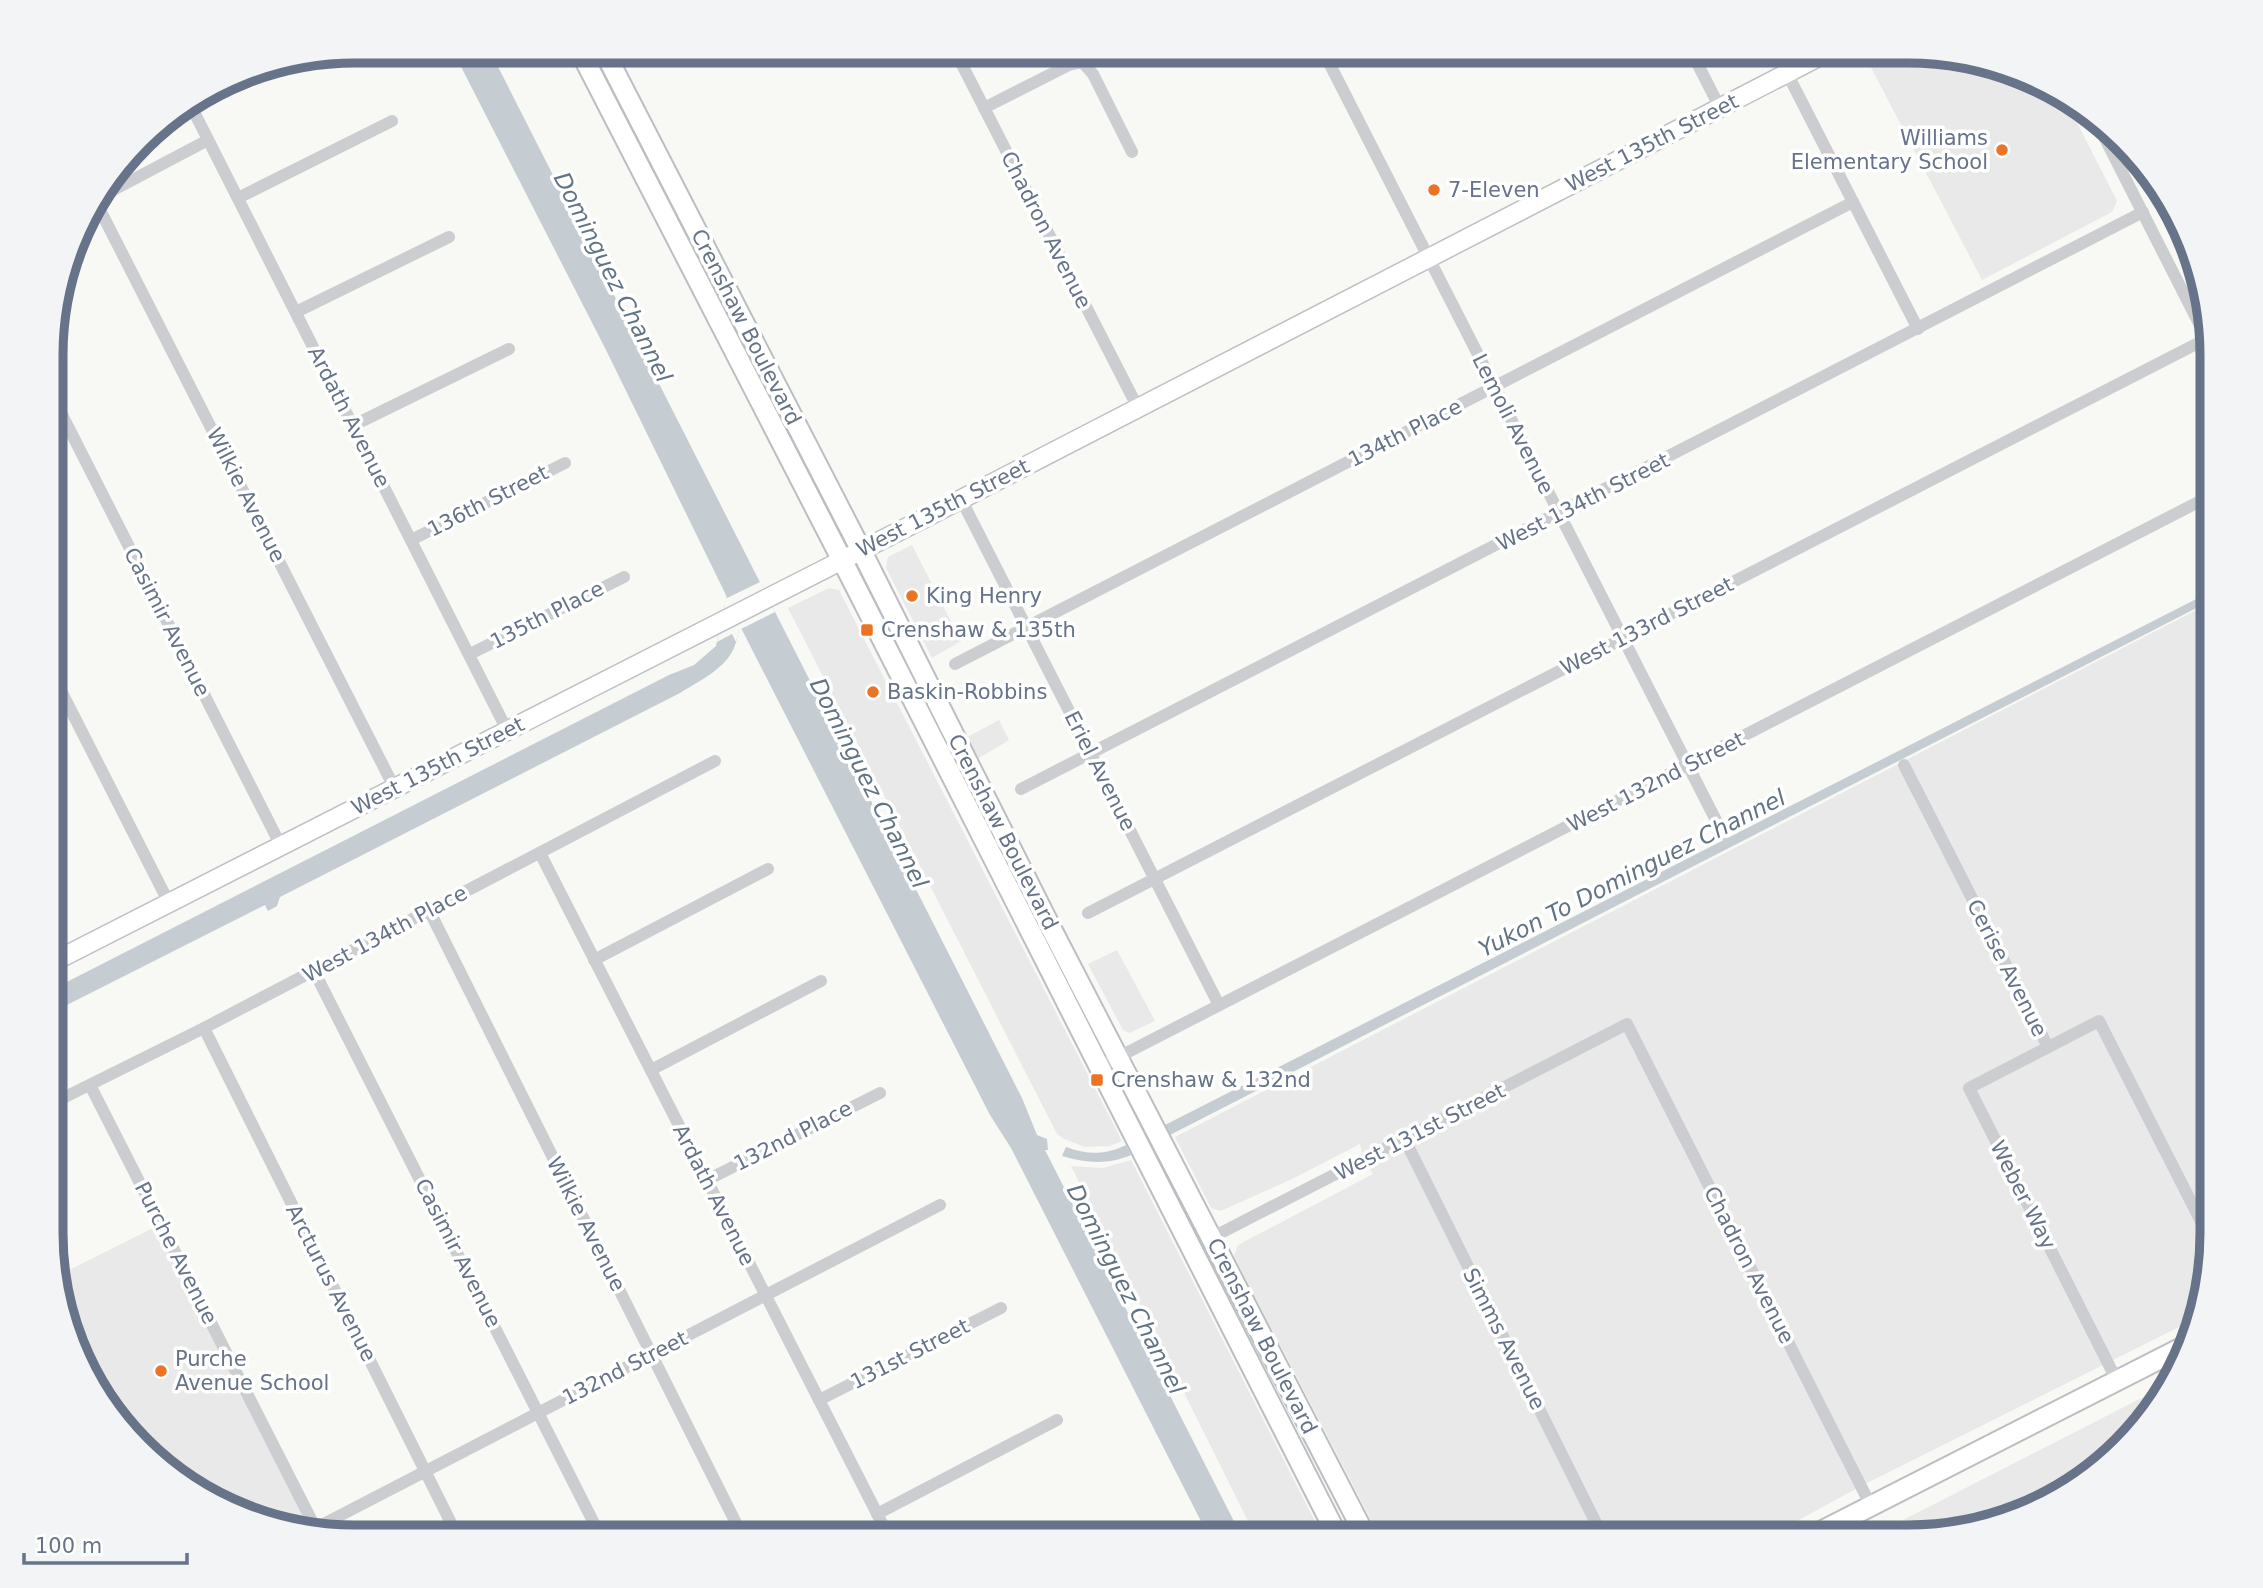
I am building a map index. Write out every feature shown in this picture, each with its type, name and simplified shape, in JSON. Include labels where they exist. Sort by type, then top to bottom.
[{"type":"main road","name":"Crenshaw Boulevard","points":[[586,63],[842,559],[1332,1525]]},
{"type":"main road","name":"Crenshaw Boulevard","points":[[610,63],[1360,1525]]},
{"type":"main road","points":[[651,190],[671,181]]},
{"type":"main road","points":[[764,410],[784,400]]},
{"type":"main road","points":[[1192,1248],[1211,1238]]},
{"type":"main road","points":[[1834,1525],[2175,1351]]},
{"type":"street","name":"Chadron Avenue","points":[[961,63],[1138,408]]},
{"type":"street","points":[[984,108],[1078,63]]},
{"type":"street","points":[[1083,63],[1093,74],[1132,152]]},
{"type":"street","name":"Lemoli Avenue","points":[[1329,63],[1723,834]]},
{"type":"street","points":[[1697,63],[1720,108]]},
{"type":"street","name":"West 135th Street","points":[[63,955],[395,789],[1808,63]]},
{"type":"street","points":[[1787,74],[1918,329]]},
{"type":"street","name":"Ardath Avenue","points":[[194,112],[507,730]]},
{"type":"street","points":[[238,198],[392,121]]},
{"type":"street","points":[[115,189],[208,140]]},
{"type":"street","points":[[2107,143],[2195,303]]},
{"type":"street","name":"134th Place","points":[[956,664],[1853,202]]},
{"type":"street","name":"Wilkie Avenue","points":[[101,211],[395,789]]},
{"type":"street","name":"West 134th Street","points":[[1021,789],[2143,212]]},
{"type":"street","points":[[296,312],[449,237]]},
{"type":"street","points":[[354,425],[509,349]]},
{"type":"street","name":"West 133rd Street","points":[[1088,914],[1624,639],[2200,349]]},
{"type":"street","name":"Casimir Avenue","points":[[63,417],[281,846]]},
{"type":"street","name":"136th Street","points":[[411,540],[565,463]]},
{"type":"street","name":"Eriel Avenue","points":[[961,499],[1220,1005]]},
{"type":"street","name":"West 132nd Street","points":[[1099,1068],[2200,501]]},
{"type":"street","name":"135th Place","points":[[470,654],[624,577]]},
{"type":"street","points":[[63,695],[169,903]]},
{"type":"street","name":"West 134th Place","points":[[63,1099],[204,1028],[715,761]]},
{"type":"street","name":"Cerise Avenue","points":[[1904,765],[2048,1047],[2099,1021],[2200,1219]]},
{"type":"street","name":"Ardath Avenue","points":[[540,853],[883,1525]]},
{"type":"street","points":[[594,960],[768,869]]},
{"type":"street","name":"Wilkie Avenue","points":[[429,910],[737,1525]]},
{"type":"street","name":"Casimir Avenue","points":[[314,971],[595,1525]]},
{"type":"street","points":[[651,1070],[821,981]]},
{"type":"street","name":"Chadron Avenue","points":[[1627,1024],[1871,1506]]},
{"type":"street","name":"West 131st Street","points":[[1211,1238],[1627,1024]]},
{"type":"street","name":"Arcturus Avenue","points":[[204,1028],[452,1525]]},
{"type":"street","name":"Weber Way","points":[[2048,1047],[1969,1088],[2117,1381]]},
{"type":"street","name":"Purche Avenue","points":[[90,1084],[310,1521]]},
{"type":"street","name":"132nd Place","points":[[707,1180],[880,1093]]},
{"type":"street","name":"Simms Avenue","points":[[1405,1140],[1597,1525]]},
{"type":"street","name":"132nd Street","points":[[329,1523],[940,1205]]},
{"type":"street","name":"131st Street","points":[[819,1400],[1001,1308]]},
{"type":"street","points":[[877,1514],[1057,1420]]},
{"type":"street","points":[[1852,1516],[1856,1525]]},
{"type":"shaded area","points":[[459,63],[496,63],[1022,1098],[1037,1135],[1047,1139],[1048,1150],[1045,1150],[1236,1525],[1203,1525],[740,626],[734,648],[724,662],[711,674],[680,693],[280,897],[277,906],[268,911],[265,905],[63,1007],[63,984],[669,675],[694,665],[716,646],[725,604],[728,601],[606,350]]},
{"type":"shaded area","name":"Williams Elementary School","points":[[1869,63],[1927,64],[1983,73],[2037,93],[2073,114],[2117,201],[2112,212],[1982,280]]},
{"type":"shaded area","points":[[912,545],[961,641],[932,658],[886,568],[888,557]]},
{"type":"shaded area","points":[[829,588],[839,590],[1122,1141],[1110,1146],[1085,1147],[1057,1134],[788,608]]},
{"type":"shaded area","points":[[2200,597],[2200,606],[1170,1135],[1165,1125]]},
{"type":"shaded area","points":[[2200,608],[2200,1233],[2194,1290],[2185,1324],[1861,1486],[1790,1525],[1374,1525],[1234,1256],[1238,1245],[1373,1174],[1364,1161],[1360,1144],[1221,1211],[1211,1208],[1175,1137]]},
{"type":"shaded area","points":[[999,720],[1009,740],[969,764],[958,742]]},
{"type":"shaded area","points":[[1117,950],[1155,1021],[1129,1033],[1123,1030],[1088,964]]},
{"type":"shaded area","points":[[1126,1145],[1131,1155],[1106,1162],[1062,1156],[1066,1147],[1096,1153]]},
{"type":"shaded area","points":[[1131,1160],[1317,1525],[1250,1525],[1071,1166],[1103,1168]]},
{"type":"shaded area","name":"Purche Avenue School","points":[[161,1224],[313,1521],[280,1515],[226,1495],[177,1465],[149,1439],[123,1411],[93,1362],[73,1308],[66,1271]]},
{"type":"shaded area","points":[[2153,1392],[2140,1411],[2086,1465],[2037,1495],[2002,1509],[1965,1519],[1893,1525]]},
{"type":"pier","points":[[760,582],[775,612],[739,630],[736,642],[732,634],[717,642],[725,604],[723,600]]},
{"type":"place","name":"Williams Elementary School","points":[[2002,150]]},
{"type":"place","name":"7-Eleven","points":[[1434,190]]},
{"type":"place","name":"King Henry","points":[[912,596]]},
{"type":"place","name":"Crenshaw & 135th","points":[[867,630]]},
{"type":"place","name":"Baskin-Robbins","points":[[873,692]]},
{"type":"place","name":"Crenshaw & 132nd","points":[[1097,1080]]},
{"type":"place","name":"Purche Avenue School","points":[[161,1371]]},
{"type":"water label","name":"Dominguez Channel","points":[[613,277]]},
{"type":"water label","name":"Dominguez Channel","points":[[869,783]]},
{"type":"water label","name":"Yukon To Dominguez Channel","points":[[1632,873]]},
{"type":"water label","name":"Dominguez Channel","points":[[1126,1289]]}]
